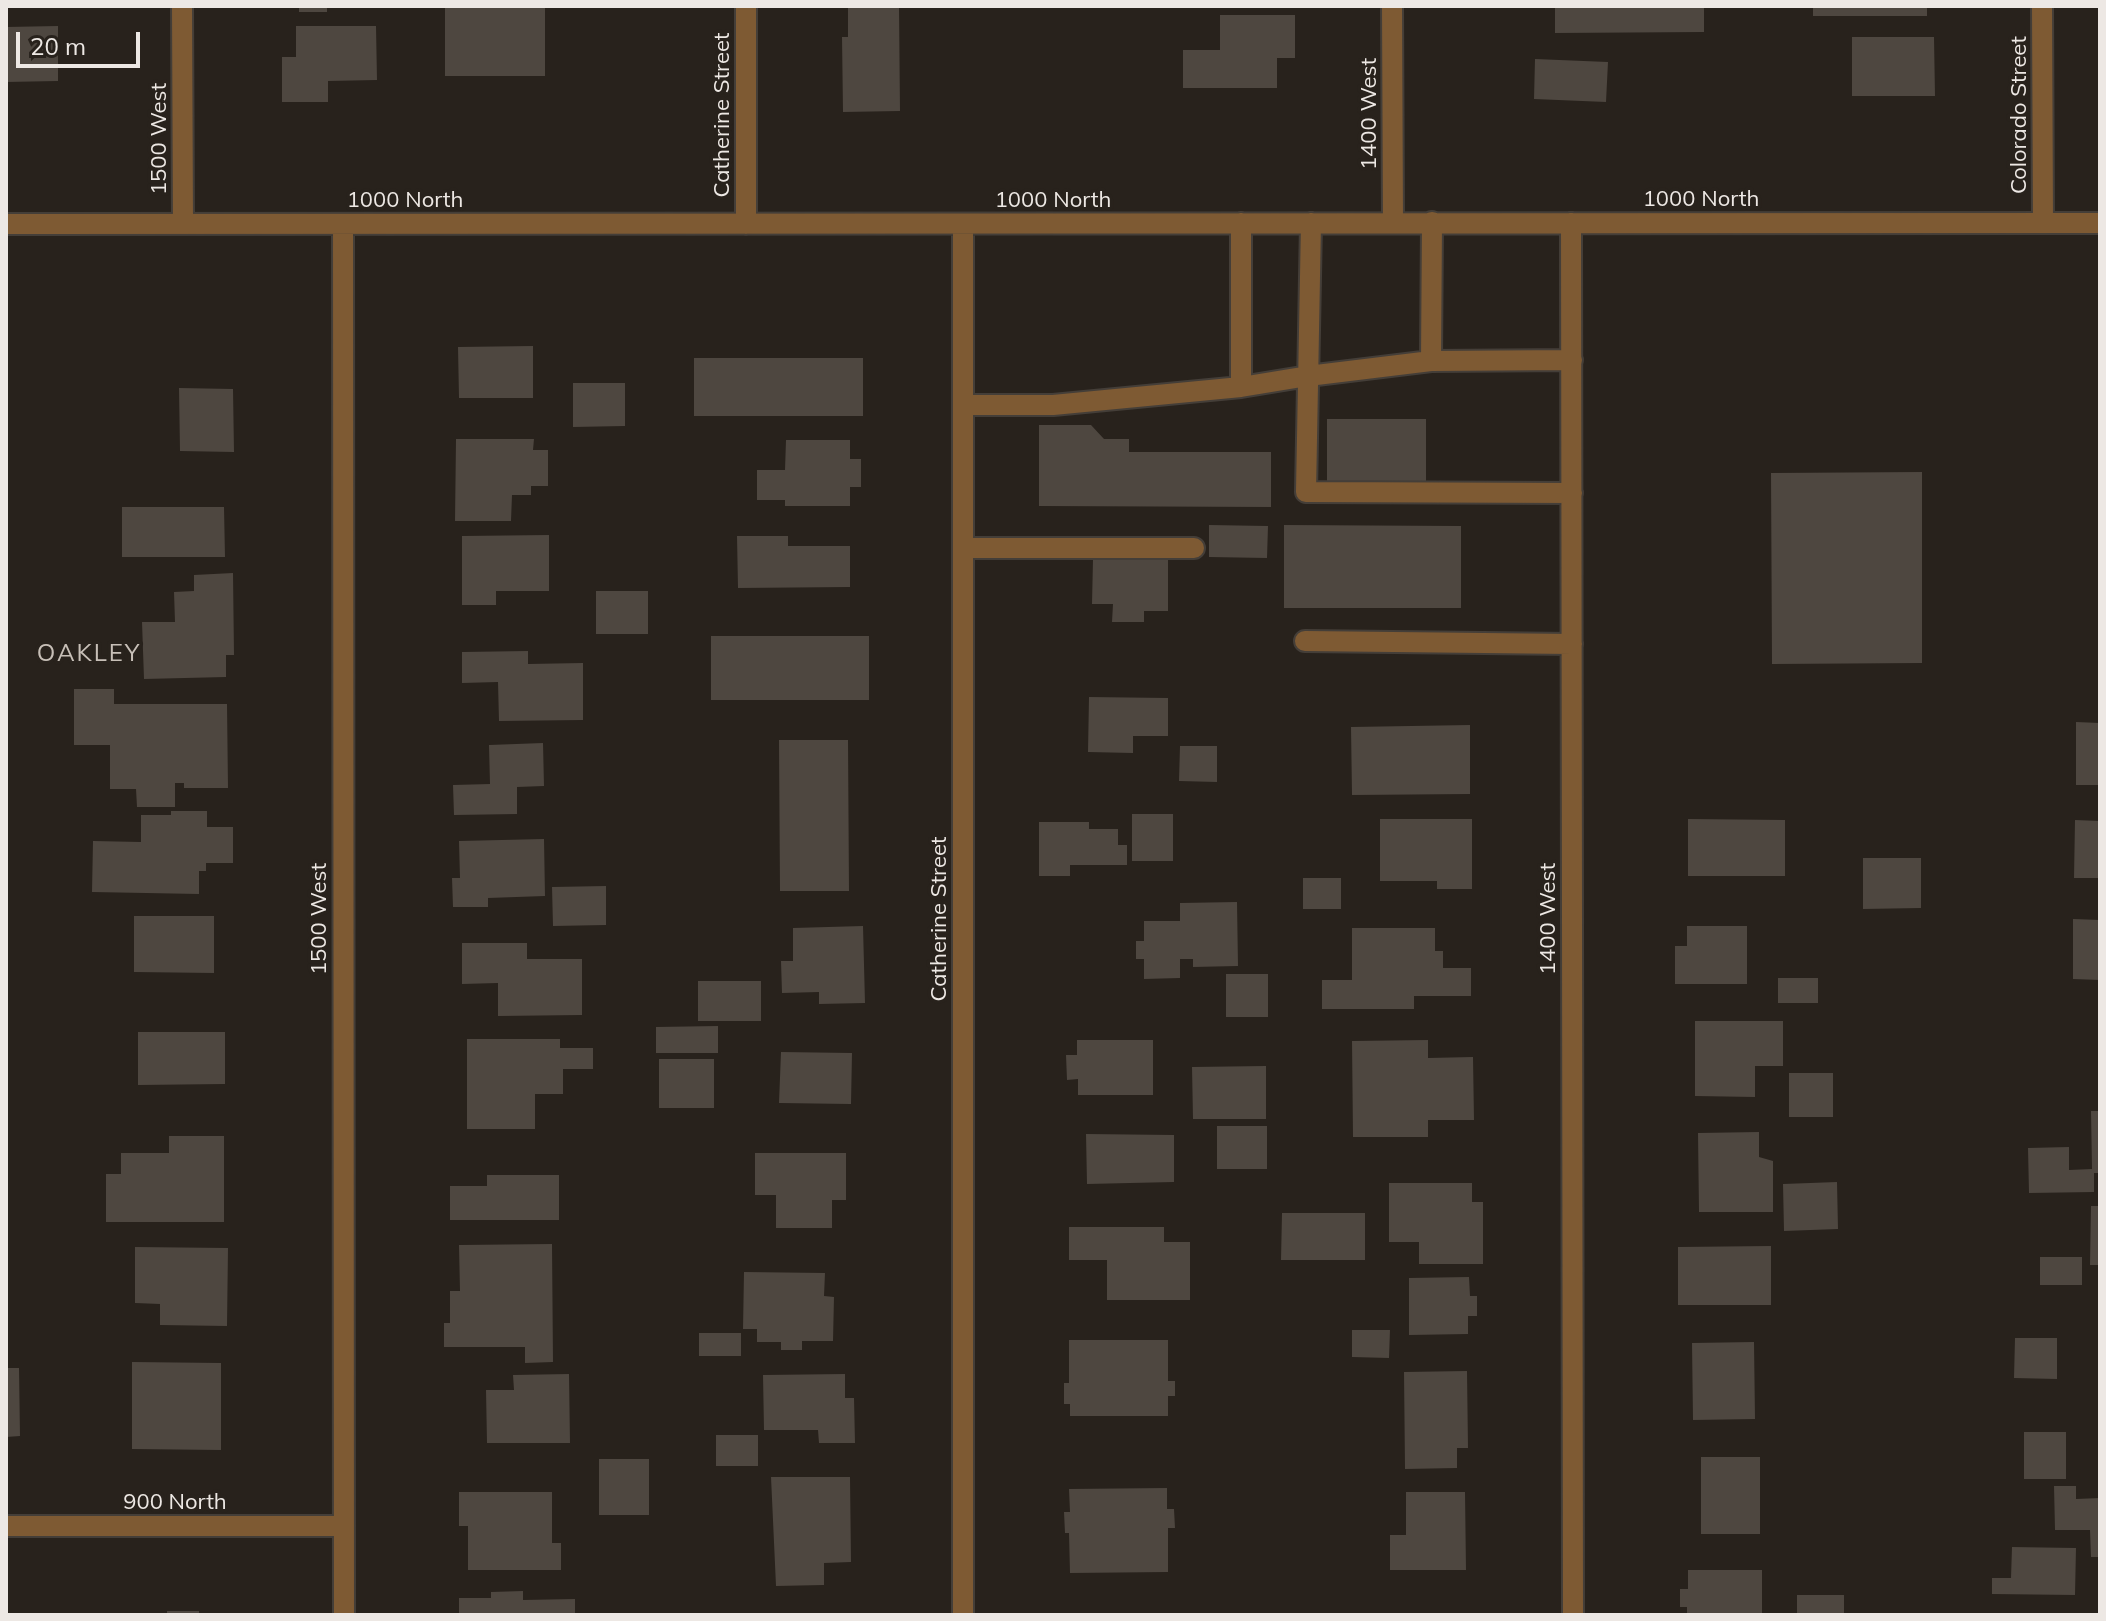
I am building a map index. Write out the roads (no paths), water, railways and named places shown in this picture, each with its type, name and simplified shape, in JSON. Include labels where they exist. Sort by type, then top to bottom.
[{"type":"street","name":"1500 West","points":[[182,6],[183,224]]},
{"type":"street","name":"Catherine Street","points":[[746,6],[746,224]]},
{"type":"street","name":"1400 West","points":[[1392,6],[1393,222]]},
{"type":"street","name":"Colorado Street","points":[[2042,6],[2043,223]]},
{"type":"street","points":[[1431,361],[1432,222]]},
{"type":"street","points":[[1241,223],[1241,387]]},
{"type":"street","points":[[1311,223],[1306,492],[1572,493]]},
{"type":"street","name":"1400 West","points":[[1571,223],[1573,1615]]},
{"type":"street","name":"1000 North","points":[[6,224],[2100,223]]},
{"type":"street","name":"1500 West","points":[[343,224],[344,1615]]},
{"type":"street","name":"Catherine Street","points":[[963,224],[963,1615]]},
{"type":"street","points":[[963,405],[1053,405],[1241,387],[1431,361],[1572,360]]},
{"type":"street","points":[[963,548],[1194,548]]},
{"type":"street","points":[[1305,641],[1572,644]]},
{"type":"street","name":"900 North","points":[[6,1526],[344,1526]]},
{"type":"district","name":"OAKLEY","points":[[89,654]]}]
